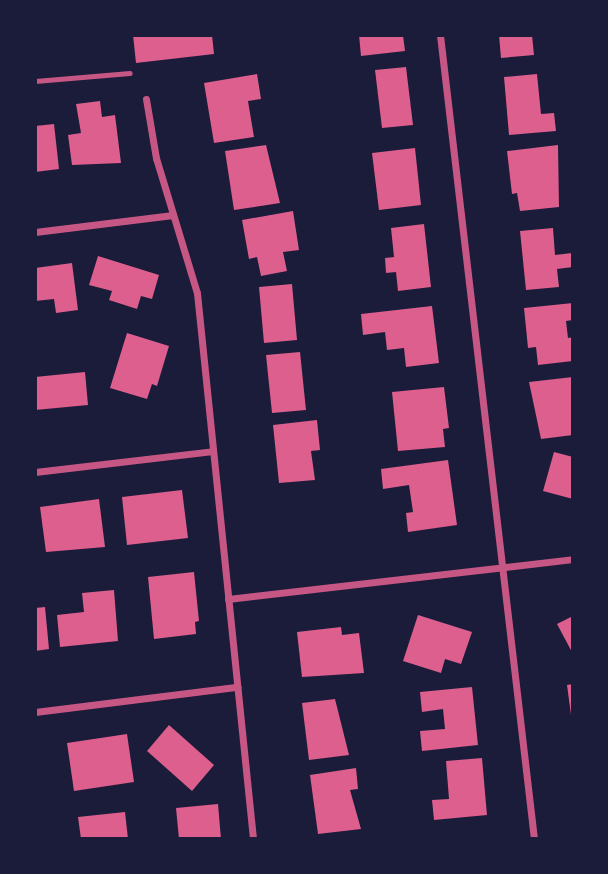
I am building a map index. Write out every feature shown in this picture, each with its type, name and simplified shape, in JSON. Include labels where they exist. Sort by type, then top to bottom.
[{"type":"street","points":[[440,35],[505,568],[534,839]]},
{"type":"street","points":[[146,99],[173,215],[197,293],[253,839]]},
{"type":"street","points":[[35,232],[173,215]]},
{"type":"street","points":[[35,472],[214,451]]},
{"type":"street","points":[[228,599],[573,559]]},
{"type":"street","points":[[35,712],[237,687]]},
{"type":"lane","points":[[35,81],[130,73]]},
{"type":"building","points":[[133,35],[212,35],[214,54],[136,63]]},
{"type":"building","points":[[359,35],[403,35],[405,51],[361,56]]},
{"type":"building","points":[[499,35],[532,35],[534,55],[501,58]]},
{"type":"building","points":[[406,67],[413,125],[382,128],[375,70]]},
{"type":"building","points":[[257,74],[261,99],[248,101],[254,137],[214,143],[204,83]]},
{"type":"building","points":[[537,74],[541,114],[554,113],[556,131],[509,135],[504,77]]},
{"type":"building","points":[[100,101],[102,117],[115,115],[121,163],[72,165],[68,135],[81,133],[76,104]]},
{"type":"building","points":[[54,124],[59,169],[35,172],[35,126]]},
{"type":"building","points":[[266,145],[280,203],[234,210],[225,151]]},
{"type":"building","points":[[558,145],[559,207],[520,211],[517,193],[512,194],[507,151]]},
{"type":"building","points":[[415,148],[421,205],[379,210],[372,153]]},
{"type":"building","points":[[293,211],[299,250],[283,252],[287,271],[261,276],[257,257],[249,259],[242,220]]},
{"type":"building","points":[[424,224],[431,287],[398,291],[396,272],[386,273],[385,258],[394,257],[391,228]]},
{"type":"building","points":[[553,228],[555,255],[572,253],[573,267],[557,269],[559,287],[526,290],[520,231]]},
{"type":"building","points":[[98,256],[159,275],[152,299],[141,296],[137,309],[109,300],[112,291],[89,285]]},
{"type":"building","points":[[72,263],[78,310],[56,313],[54,299],[35,301],[35,268]]},
{"type":"building","points":[[292,284],[297,340],[264,343],[259,287]]},
{"type":"building","points":[[573,303],[573,320],[566,321],[568,338],[573,337],[573,361],[538,365],[536,347],[528,348],[524,308]]},
{"type":"building","points":[[432,306],[439,363],[406,367],[404,348],[387,350],[385,332],[363,335],[361,314]]},
{"type":"building","points":[[127,333],[169,346],[157,386],[152,384],[147,399],[110,388]]},
{"type":"building","points":[[300,352],[306,410],[272,413],[266,355]]},
{"type":"building","points":[[85,372],[88,405],[35,410],[35,377]]},
{"type":"building","points":[[573,377],[573,435],[541,439],[529,382]]},
{"type":"building","points":[[444,387],[449,428],[443,429],[445,447],[398,451],[392,392]]},
{"type":"building","points":[[317,420],[320,450],[311,451],[315,480],[279,483],[273,425]]},
{"type":"building","points":[[554,452],[573,457],[573,499],[543,491]]},
{"type":"building","points":[[448,460],[457,525],[408,532],[406,513],[413,512],[409,485],[383,489],[381,469]]},
{"type":"building","points":[[182,490],[188,538],[127,545],[122,497]]},
{"type":"building","points":[[99,499],[105,547],[46,552],[40,507]]},
{"type":"building","points":[[194,572],[199,621],[195,622],[196,634],[154,639],[148,577]]},
{"type":"building","points":[[114,590],[118,641],[60,647],[57,615],[84,612],[82,593]]},
{"type":"building","points":[[45,607],[49,649],[35,651],[35,608]]},
{"type":"building","points":[[418,615],[472,632],[461,664],[445,659],[441,673],[403,661]]},
{"type":"building","points":[[573,616],[573,654],[557,624]]},
{"type":"building","points":[[341,627],[342,635],[359,633],[364,673],[302,677],[297,632]]},
{"type":"building","points":[[573,684],[573,715],[571,715],[567,685]]},
{"type":"building","points":[[472,687],[478,745],[422,751],[420,731],[445,729],[443,709],[422,712],[420,692]]},
{"type":"building","points":[[335,699],[349,755],[309,760],[302,703]]},
{"type":"building","points":[[169,725],[214,765],[192,791],[147,751]]},
{"type":"building","points":[[127,734],[134,782],[74,791],[67,743]]},
{"type":"building","points":[[482,758],[487,815],[434,820],[432,800],[449,799],[446,761]]},
{"type":"building","points":[[356,768],[358,789],[350,790],[361,829],[318,834],[310,775]]},
{"type":"building","points":[[218,804],[221,839],[179,839],[176,808]]},
{"type":"building","points":[[125,812],[128,839],[81,839],[78,817]]}]
